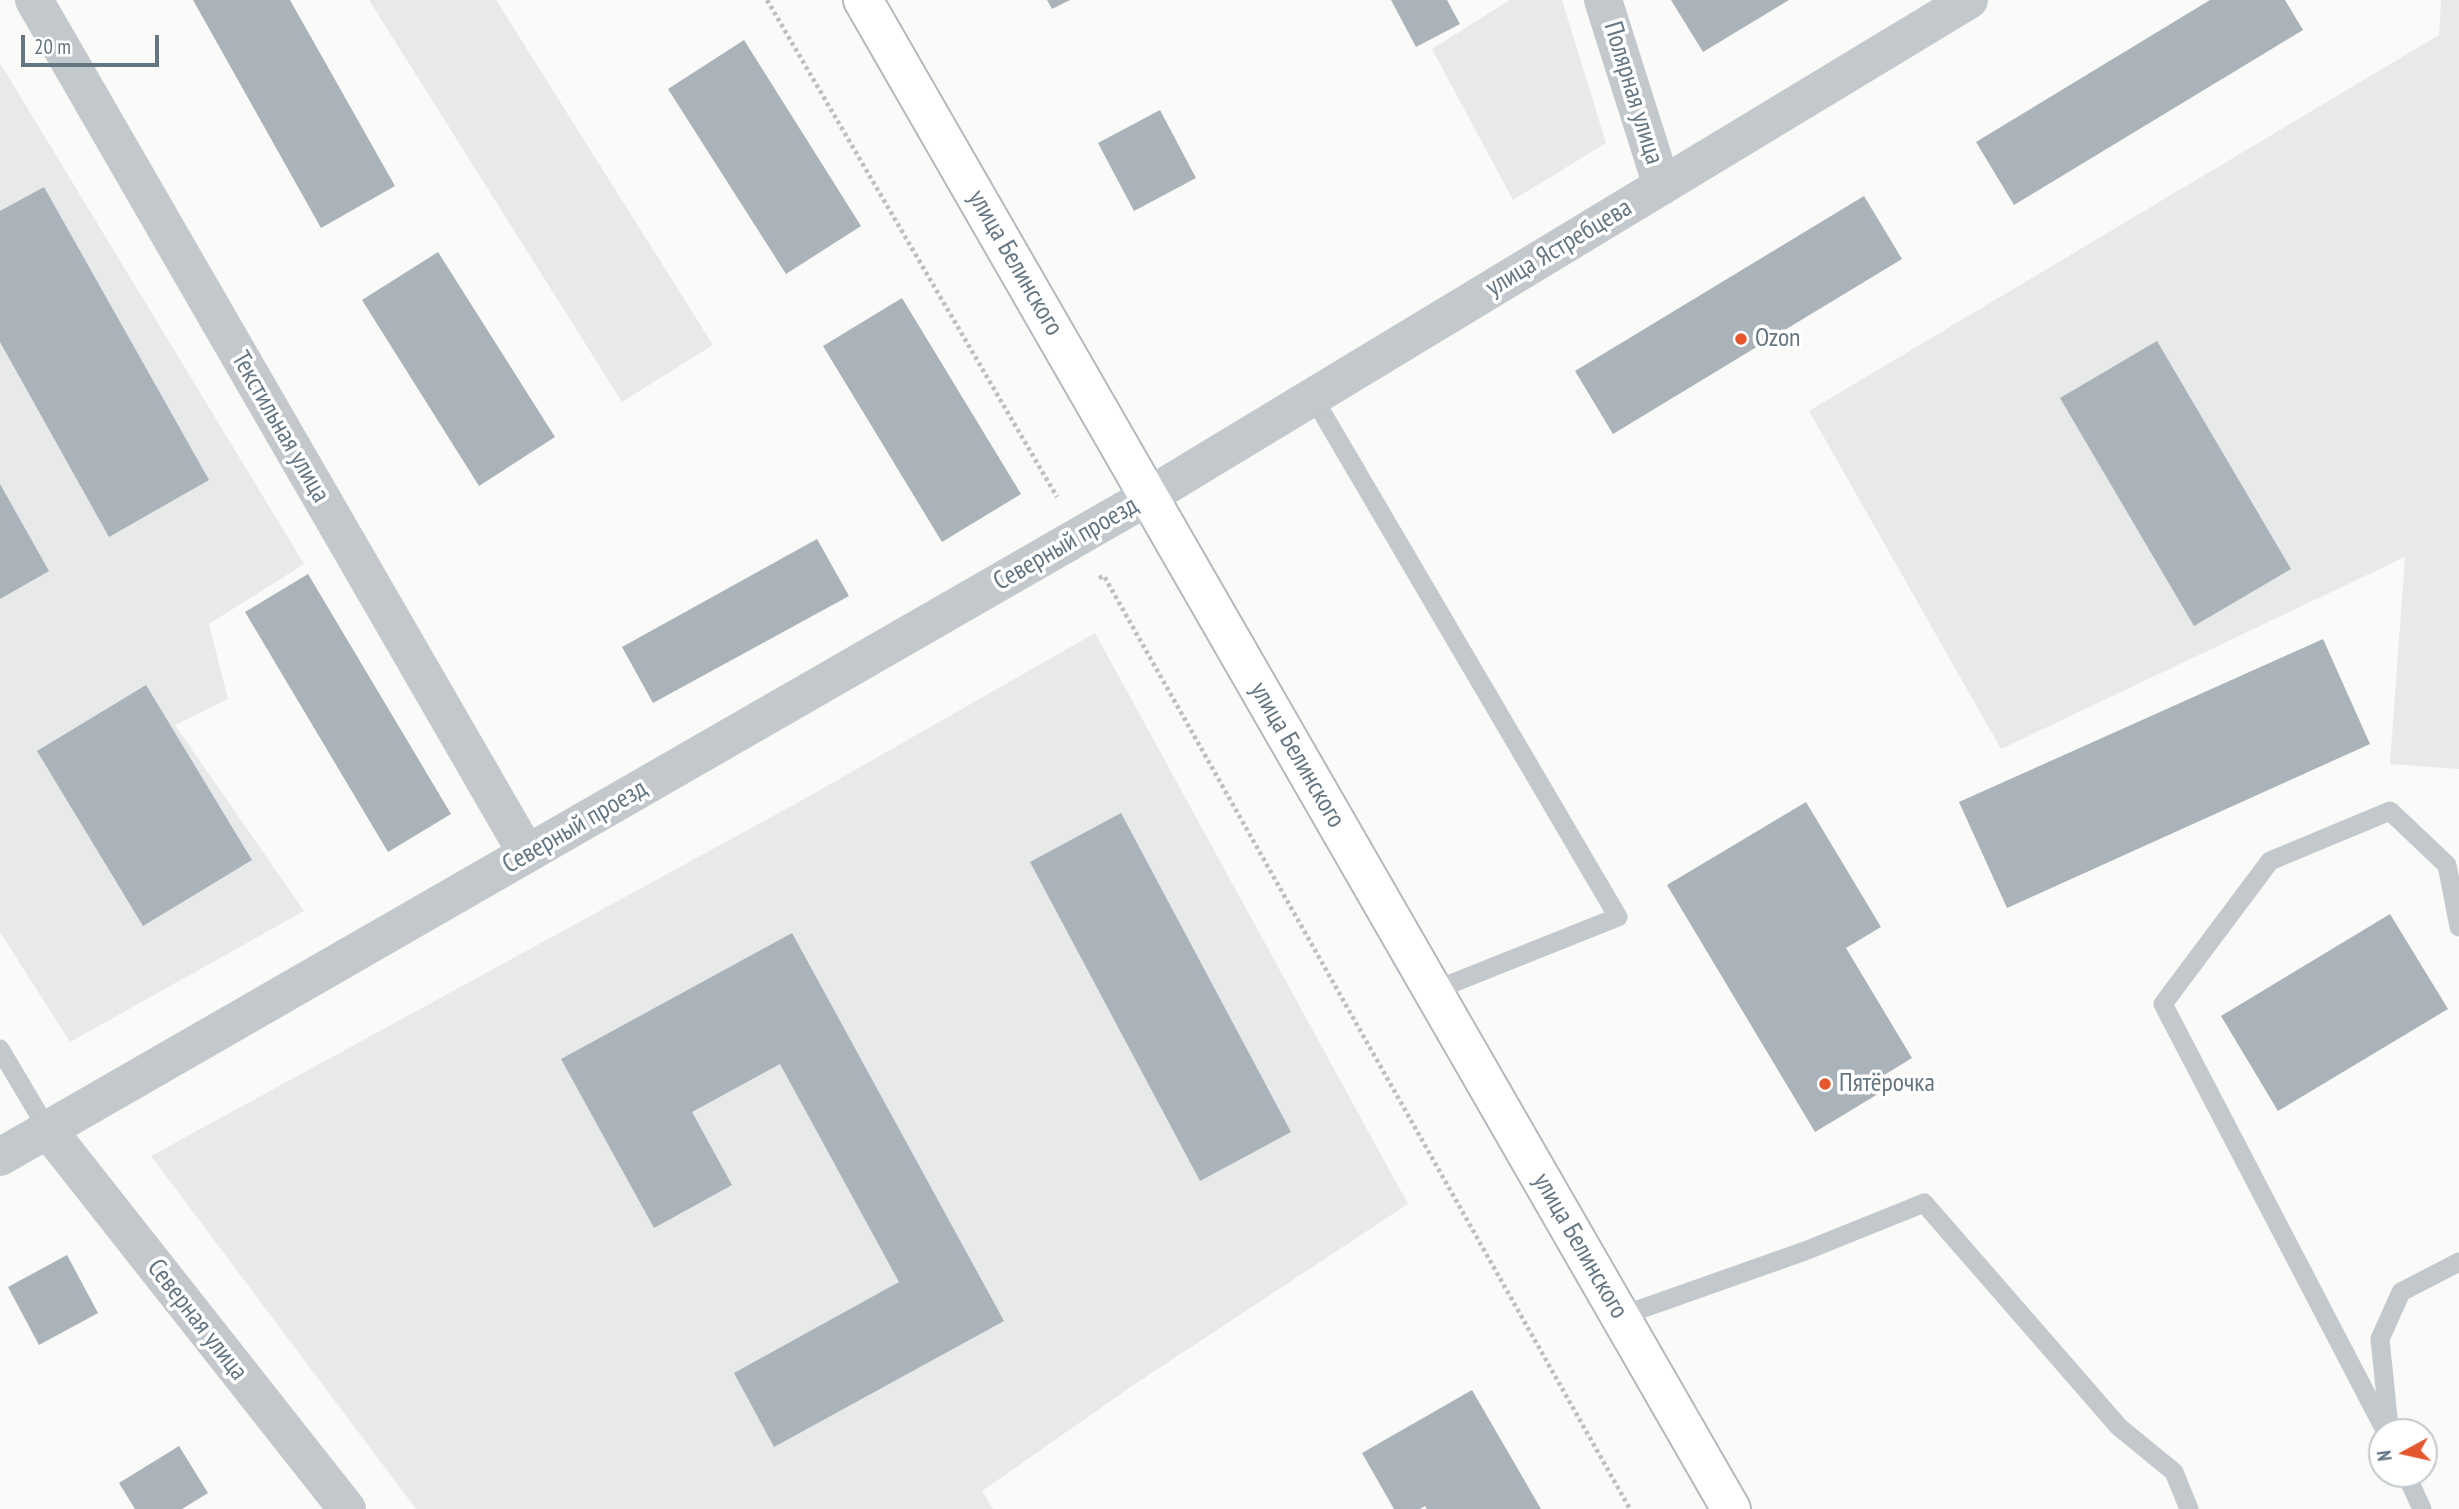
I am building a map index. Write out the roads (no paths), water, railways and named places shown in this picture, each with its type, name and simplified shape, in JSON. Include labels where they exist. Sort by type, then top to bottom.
[{"type":"main road","name":"улица Белинского","points":[[863,0],[1731,1509]]},
{"type":"street","name":"Текстильная улица","points":[[34,0],[527,854]]},
{"type":"street","name":"Полярная улица","points":[[1603,0],[1662,186]]},
{"type":"street","name":"улица Ястребцева","points":[[1149,496],[1969,0]]},
{"type":"street","name":"Северный проезд","points":[[0,1157],[1149,496]]},
{"type":"street","name":"Северная улица","points":[[48,1130],[347,1509]]},
{"type":"lane","points":[[1313,397],[1618,917],[1433,991]]},
{"type":"lane","points":[[2381,1418],[2163,1004],[2270,861],[2390,811],[2447,865],[2459,927]]},
{"type":"lane","points":[[0,1049],[48,1130]]},
{"type":"lane","points":[[1620,1316],[1805,1251],[1924,1203],[2119,1427],[2174,1472],[2189,1509]]},
{"type":"lane","points":[[2387,1418],[2379,1339],[2401,1293],[2459,1262]]},
{"type":"lane","points":[[2412,1488],[2422,1509]]},
{"type":"place","name":"Ozon","points":[[1741,339]]},
{"type":"place","name":"Пятёрочка","points":[[1825,1084]]}]
